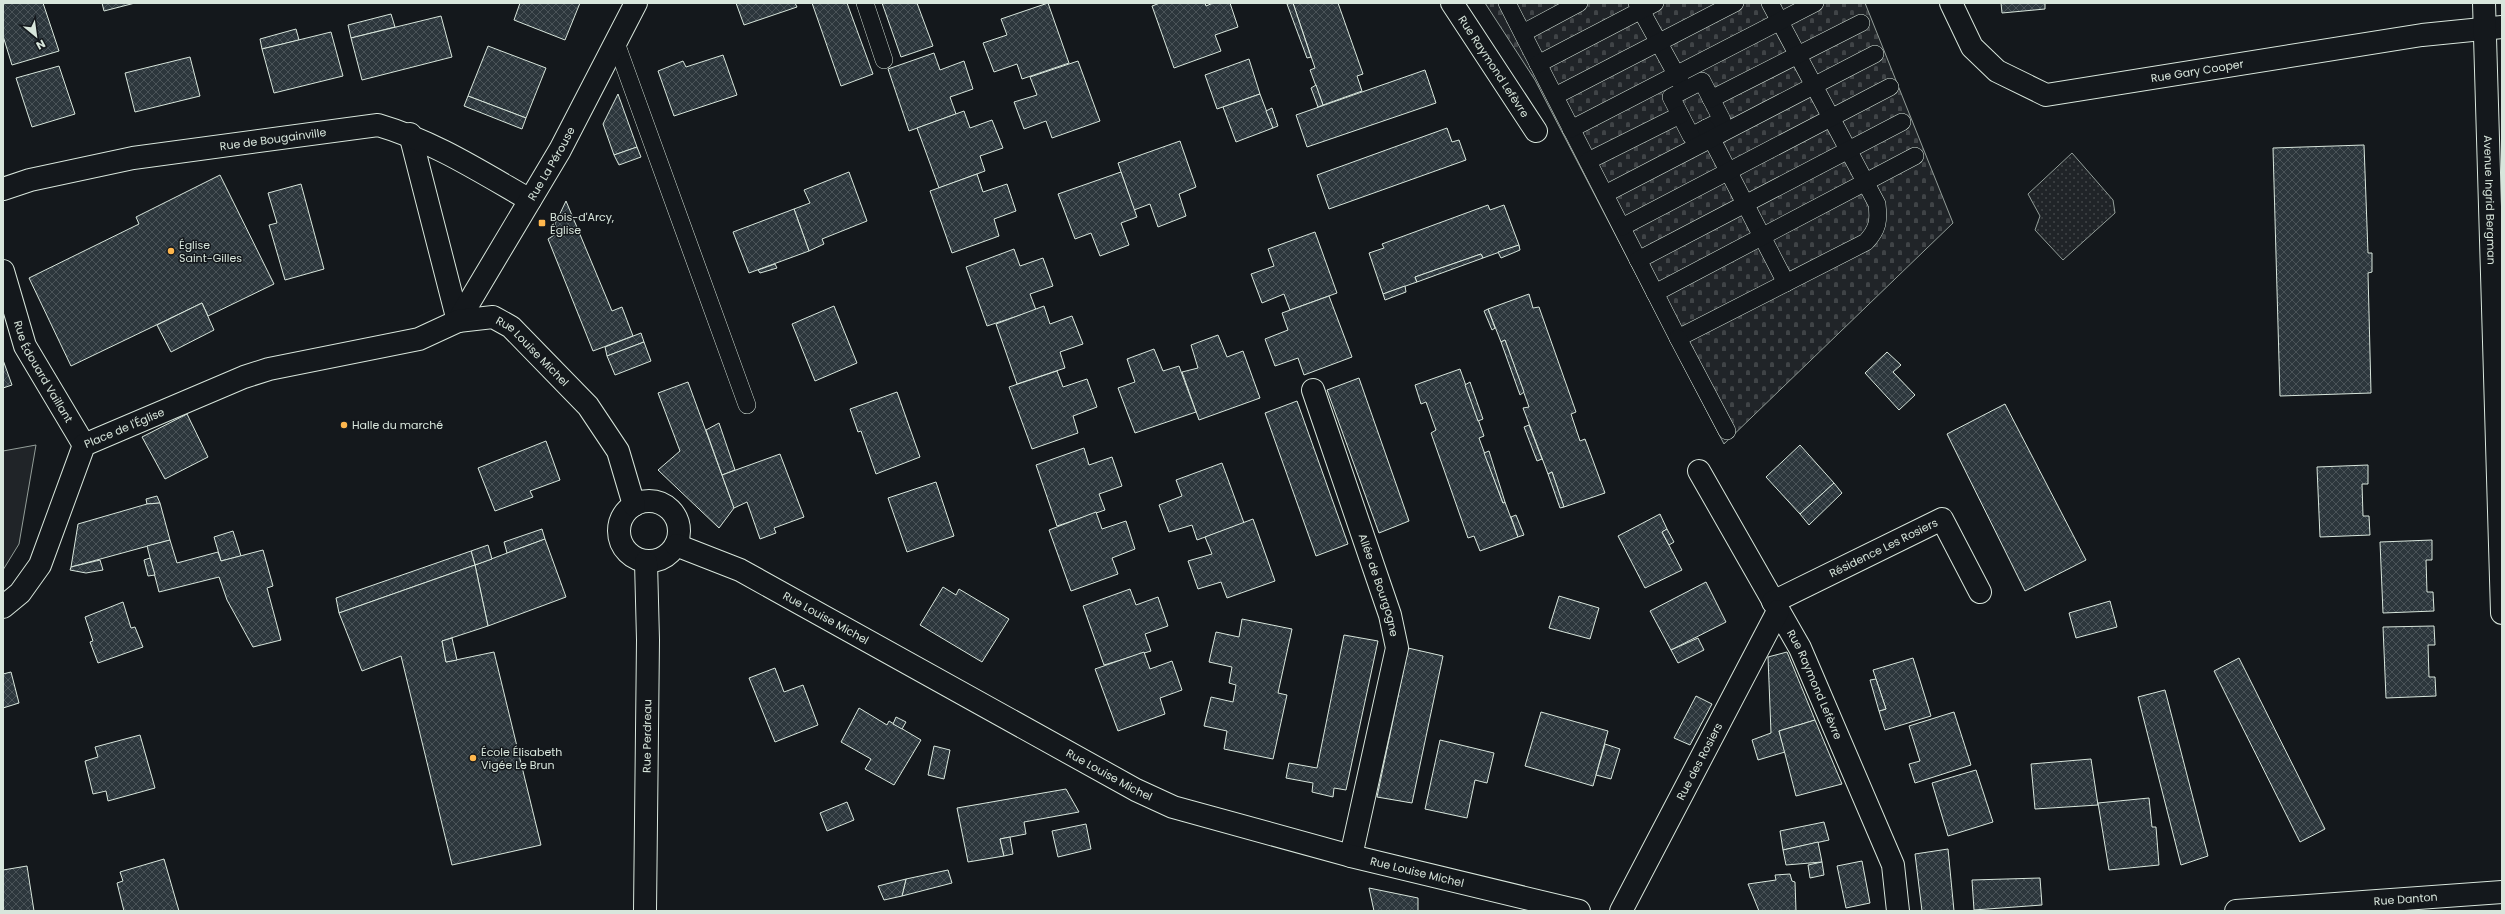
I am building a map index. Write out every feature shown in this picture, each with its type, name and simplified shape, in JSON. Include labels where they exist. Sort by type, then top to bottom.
[{"type":"street","name":"Rue La Pérouse","points":[[458,321],[560,150],[615,40],[636,3]]},
{"type":"street","name":"Rue Gary Cooper","points":[[1951,3],[1972,47],[1977,52],[1998,71],[2046,95],[2422,35],[2494,28]]},
{"type":"street","name":"Avenue Ingrid Bergman","points":[[2484,3],[2494,28],[2502,613]]},
{"type":"street","name":"Rue Raymond Lefèvre","points":[[1458,5],[1536,131]]},
{"type":"street","name":"Rue de Bougainville","points":[[3,189],[30,180],[133,158],[378,125],[410,134],[453,156],[530,200]]},
{"type":"street","points":[[410,134],[458,321]]},
{"type":"street","name":"Rue Édouard Vaillant","points":[[3,271],[25,346],[84,445]]},
{"type":"street","name":"Rue Louise Michel","points":[[269,369],[419,339],[458,321],[493,316],[511,327],[588,406],[618,451],[634,505]]},
{"type":"street","name":"Place de l'Église","points":[[3,607],[20,593],[40,565],[84,445],[244,377],[269,369]]},
{"type":"street","name":"Allée de Bourgogne","points":[[1312,390],[1390,615],[1397,648],[1351,856]]},
{"type":"street","name":"Rue Raymond Lefèvre","points":[[1699,471],[1775,607],[1800,648],[1893,865],[1898,911]]},
{"type":"street","points":[[653,501],[670,509],[679,526],[676,545],[664,558],[646,562],[629,554],[620,538],[622,519],[634,505],[653,501]]},
{"type":"street","name":"Résidence Les Rosiers","points":[[1775,607],[1942,519],[1980,592]]},
{"type":"street","name":"Rue Louise Michel","points":[[676,545],[740,570],[1136,790],[1173,807],[1351,856],[1579,911]]},
{"type":"street","name":"Rue Perdreau","points":[[645,911],[648,640],[646,562]]},
{"type":"street","name":"Rue des Rosiers","points":[[1621,911],[1775,607]]},
{"type":"street","name":"Rue Danton","points":[[2236,911],[2502,892]]},
{"type":"lane","points":[[865,3],[884,60]]},
{"type":"lane","points":[[1507,3],[1727,431]]},
{"type":"lane","points":[[1523,33],[1579,3]]},
{"type":"lane","points":[[1555,96],[1735,3]]},
{"type":"lane","points":[[1678,338],[1866,242],[1876,231],[1879,220],[1877,204],[1770,3]]},
{"type":"lane","points":[[1571,129],[1815,3]]},
{"type":"lane","points":[[1538,64],[1644,6],[1658,43],[1685,91]]},
{"type":"lane","points":[[1711,99],[1861,23]]},
{"type":"lane","points":[[615,40],[747,405]]},
{"type":"lane","points":[[1605,194],[1708,134],[1815,86],[1875,54]]},
{"type":"lane","points":[[1702,81],[1722,120],[1708,134],[1691,136],[1671,98],[1685,91],[1702,81]]},
{"type":"lane","points":[[1622,227],[1890,87]]},
{"type":"lane","points":[[1588,161],[1680,115]]},
{"type":"lane","points":[[1638,260],[1902,122]]},
{"type":"lane","points":[[1708,134],[1786,283]]},
{"type":"lane","points":[[1656,293],[1915,156]]},
{"type":"green space","points":[[1485,3],[1865,3],[1953,223],[1724,444],[1535,80]]},
{"type":"green space","points":[[2072,153],[2113,200],[2115,213],[2063,260],[2035,230],[2040,216],[2028,194]]},
{"type":"green space","points":[[36,445],[19,544],[3,570],[3,451]]},
{"type":"building","points":[[43,3],[59,51],[12,65],[3,36],[3,4]]},
{"type":"building","points":[[102,3],[135,3],[104,11]]},
{"type":"building","points":[[520,3],[580,3],[565,40],[514,20]]},
{"type":"building","points":[[736,3],[795,3],[797,7],[744,25]]},
{"type":"building","points":[[812,3],[847,3],[873,74],[841,86]]},
{"type":"building","points":[[882,3],[917,3],[933,46],[901,57]]},
{"type":"building","points":[[1048,3],[1069,63],[1022,79],[1017,64],[994,72],[983,43],[1007,35],[1001,19]]},
{"type":"building","points":[[1160,3],[1205,3],[1206,6],[1213,3],[1230,3],[1238,27],[1215,35],[1221,51],[1174,68],[1152,6]]},
{"type":"building","points":[[1293,3],[1338,3],[1363,74],[1357,76],[1362,91],[1323,105],[1310,70],[1315,68]]},
{"type":"building","points":[[1293,3],[1311,57],[1307,58],[1287,4]]},
{"type":"building","points":[[2001,3],[2045,3],[2045,9],[2002,13]]},
{"type":"building","points":[[391,14],[395,27],[351,38],[348,25]]},
{"type":"building","points":[[441,16],[452,57],[362,80],[351,38]]},
{"type":"building","points":[[296,29],[299,40],[262,49],[260,39]]},
{"type":"building","points":[[331,32],[343,76],[274,93],[262,49]]},
{"type":"building","points":[[488,46],[546,68],[526,118],[468,96]]},
{"type":"building","points":[[934,53],[940,70],[964,61],[973,89],[950,97],[956,114],[909,131],[888,69]]},
{"type":"building","points":[[723,55],[737,95],[674,116],[658,71],[683,61],[686,67]]},
{"type":"building","points":[[190,57],[200,96],[135,112],[125,73]]},
{"type":"building","points":[[1249,59],[1260,94],[1217,109],[1205,75]]},
{"type":"building","points":[[1078,61],[1100,121],[1052,138],[1046,121],[1024,129],[1014,102],[1037,95],[1030,77]]},
{"type":"building","points":[[59,66],[75,114],[32,127],[16,78]]},
{"type":"building","points":[[1425,70],[1436,103],[1307,147],[1296,115]]},
{"type":"building","points":[[1316,85],[1323,105],[1318,107],[1311,88]]},
{"type":"building","points":[[618,94],[637,147],[614,155],[603,124]]},
{"type":"building","points":[[1260,94],[1273,128],[1236,142],[1223,107]]},
{"type":"building","points":[[468,96],[526,118],[522,129],[464,106]]},
{"type":"building","points":[[1272,108],[1278,126],[1273,128],[1266,111]]},
{"type":"building","points":[[964,111],[970,128],[992,120],[1003,148],[980,156],[985,171],[939,188],[917,128]]},
{"type":"building","points":[[1447,128],[1452,142],[1459,140],[1466,160],[1329,209],[1317,175]]},
{"type":"building","points":[[1180,141],[1196,187],[1179,194],[1186,216],[1158,227],[1150,204],[1134,210],[1118,163]]},
{"type":"building","points":[[2364,145],[2368,253],[2372,253],[2372,272],[2368,273],[2371,393],[2280,396],[2273,148]]},
{"type":"building","points":[[637,147],[641,157],[619,165],[614,155]]},
{"type":"building","points":[[849,172],[867,221],[822,239],[824,244],[809,251],[794,209],[810,203],[804,190]]},
{"type":"building","points":[[1121,172],[1137,217],[1121,223],[1129,245],[1100,256],[1091,233],[1075,239],[1058,194]]},
{"type":"building","points":[[977,174],[983,192],[1007,184],[1016,211],[994,219],[999,236],[952,253],[930,191]]},
{"type":"building","name":"Église Saint-Gilles","points":[[220,175],[274,284],[208,316],[202,303],[71,366],[29,278],[139,224],[136,217]]},
{"type":"building","points":[[301,184],[324,269],[285,280],[269,225],[277,223],[268,193]]},
{"type":"building","points":[[566,201],[612,311],[622,307],[633,336],[593,351],[548,239],[559,232],[555,224]]},
{"type":"building","points":[[1488,205],[1490,210],[1504,205],[1519,245],[1483,258],[1481,254],[1415,277],[1417,282],[1383,294],[1369,253],[1384,248],[1382,244]]},
{"type":"building","points":[[794,209],[809,251],[749,273],[733,232]]},
{"type":"building","points":[[1315,232],[1337,293],[1290,310],[1284,294],[1262,303],[1251,274],[1274,266],[1268,249]]},
{"type":"building","points":[[1519,245],[1520,250],[1501,258],[1498,252]]},
{"type":"building","points":[[1014,249],[1020,266],[1043,258],[1053,286],[1030,294],[1036,310],[987,326],[966,267]]},
{"type":"building","points":[[1481,254],[1483,258],[1417,282],[1415,277]]},
{"type":"building","points":[[775,264],[777,268],[760,273],[758,270]]},
{"type":"building","points":[[1405,286],[1406,292],[1385,300],[1383,294]]},
{"type":"building","points":[[1529,294],[1533,308],[1539,307],[1576,412],[1571,414],[1580,441],[1585,439],[1605,493],[1564,507],[1552,472],[1548,474],[1523,408],[1529,407],[1505,340],[1501,342],[1488,309]]},
{"type":"building","points":[[1329,296],[1352,357],[1304,375],[1298,358],[1275,366],[1265,339],[1288,330],[1282,313]]},
{"type":"building","points":[[202,303],[214,330],[171,352],[157,325]]},
{"type":"building","points":[[834,306],[857,363],[815,381],[792,324]]},
{"type":"building","points":[[1044,306],[1050,324],[1072,316],[1083,344],[1060,352],[1065,368],[1017,384],[996,324]]},
{"type":"building","points":[[1488,309],[1495,328],[1492,330],[1484,311]]},
{"type":"building","points":[[641,333],[644,342],[607,356],[605,347]]},
{"type":"building","points":[[1218,335],[1227,357],[1243,351],[1260,398],[1199,420],[1182,372],[1198,368],[1191,345]]},
{"type":"building","points":[[1505,340],[1524,392],[1520,395],[1501,342]]},
{"type":"building","points":[[644,342],[651,361],[615,375],[607,356]]},
{"type":"building","points":[[1154,349],[1163,371],[1179,366],[1196,412],[1135,433],[1118,388],[1135,382],[1127,359]]},
{"type":"building","points":[[1887,352],[1901,365],[1893,372],[1915,395],[1899,410],[1865,373]]},
{"type":"building","points":[[3,360],[12,385],[3,388]]},
{"type":"building","points":[[1460,369],[1484,436],[1479,438],[1503,503],[1505,502],[1518,537],[1480,551],[1474,536],[1468,538],[1431,433],[1436,430],[1426,402],[1421,404],[1415,385]]},
{"type":"building","points":[[1057,371],[1063,387],[1087,379],[1097,407],[1073,416],[1078,433],[1032,449],[1009,387]]},
{"type":"building","points":[[1359,378],[1409,521],[1379,533],[1327,390]]},
{"type":"building","points":[[688,382],[734,508],[719,528],[658,470],[680,451],[658,393]]},
{"type":"building","points":[[1470,382],[1483,419],[1478,421],[1465,385]]},
{"type":"building","points":[[897,392],[920,457],[876,474],[861,431],[858,432],[850,409]]},
{"type":"building","points":[[1297,401],[1348,544],[1316,556],[1265,413]]},
{"type":"building","points":[[2005,404],[2086,560],[2025,591],[1947,434]]},
{"type":"building","points":[[187,414],[208,457],[165,479],[142,437]]},
{"type":"building","points":[[719,423],[735,470],[722,475],[706,430]]},
{"type":"building","points":[[1529,425],[1542,459],[1537,461],[1524,427]]},
{"type":"building","points":[[546,441],[560,480],[530,491],[533,497],[495,511],[478,468]]},
{"type":"building","points":[[1800,445],[1834,483],[1800,514],[1766,477]]},
{"type":"building","points":[[1084,448],[1089,465],[1112,457],[1122,486],[1099,494],[1105,510],[1057,526],[1036,465]]},
{"type":"building","points":[[1489,451],[1505,502],[1503,503],[1484,453]]},
{"type":"building","points":[[780,454],[804,517],[774,528],[776,533],[760,539],[747,502],[734,508],[722,475]]},
{"type":"building","points":[[1222,463],[1244,523],[1197,540],[1192,525],[1169,532],[1159,505],[1182,496],[1176,480]]},
{"type":"building","points":[[2368,465],[2368,484],[2362,484],[2363,516],[2369,516],[2370,535],[2320,537],[2317,467]]},
{"type":"building","points":[[1552,472],[1564,507],[1560,508],[1548,474]]},
{"type":"building","points":[[936,482],[954,536],[907,552],[888,498]]},
{"type":"building","points":[[1834,483],[1842,493],[1809,525],[1800,514]]},
{"type":"building","points":[[157,496],[160,503],[147,504],[146,499]]},
{"type":"building","points":[[160,503],[170,540],[71,567],[78,524],[147,504]]},
{"type":"building","points":[[1096,512],[1102,529],[1126,521],[1135,549],[1112,558],[1118,574],[1071,591],[1049,530]]},
{"type":"building","points":[[1660,514],[1667,529],[1662,532],[1682,570],[1645,588],[1618,536]]},
{"type":"building","points":[[1516,515],[1524,535],[1518,537],[1511,517]]},
{"type":"building","points":[[1253,519],[1275,581],[1227,598],[1221,582],[1198,589],[1188,561],[1212,554],[1205,537]]},
{"type":"building","points":[[542,529],[545,539],[507,553],[504,542]]},
{"type":"building","points":[[1667,529],[1674,542],[1669,545],[1662,532]]},
{"type":"building","points":[[233,531],[241,556],[221,561],[214,537]]},
{"type":"building","points":[[545,539],[566,597],[488,626],[475,565]]},
{"type":"building","points":[[170,540],[177,563],[218,552],[221,561],[263,550],[273,586],[267,588],[281,640],[253,647],[227,600],[219,577],[159,592],[147,546]]},
{"type":"building","points":[[2432,540],[2432,560],[2426,560],[2427,592],[2433,592],[2434,611],[2383,613],[2380,542]]},
{"type":"building","points":[[488,545],[492,559],[475,565],[471,551]]},
{"type":"building","points":[[471,551],[475,565],[339,613],[336,598]]},
{"type":"building","points":[[150,558],[155,575],[148,576],[144,560]]},
{"type":"building","points":[[100,560],[103,570],[86,573],[70,570],[71,567]]},
{"type":"building","name":"École Élisabeth Vigée Le Brun","points":[[475,565],[488,626],[442,641],[446,662],[494,652],[541,845],[452,865],[401,656],[362,671],[339,613]]},
{"type":"building","points":[[1706,582],[1726,622],[1671,650],[1650,611]]},
{"type":"building","points":[[943,587],[956,595],[959,589],[1009,619],[982,662],[920,625]]},
{"type":"building","points":[[1130,589],[1136,605],[1158,597],[1168,626],[1145,634],[1151,651],[1104,665],[1083,606]]},
{"type":"building","points":[[1559,596],[1599,608],[1590,639],[1549,628]]},
{"type":"building","points":[[2110,601],[2117,627],[2076,638],[2069,613]]},
{"type":"building","points":[[123,602],[131,628],[135,627],[143,647],[98,663],[90,642],[93,641],[85,617]]},
{"type":"building","points":[[1242,619],[1292,629],[1278,693],[1287,695],[1273,759],[1224,749],[1227,731],[1204,726],[1211,697],[1233,702],[1236,685],[1229,683],[1232,667],[1209,662],[1216,632],[1239,637]]},
{"type":"building","points":[[2434,626],[2435,645],[2428,645],[2429,677],[2435,677],[2436,696],[2386,698],[2383,627]]},
{"type":"building","points":[[1344,635],[1378,641],[1346,790],[1334,788],[1333,797],[1312,792],[1313,783],[1286,778],[1289,763],[1317,768]]},
{"type":"building","points":[[452,638],[457,660],[446,662],[442,641]]},
{"type":"building","points":[[1698,638],[1704,650],[1678,663],[1671,650]]},
{"type":"building","points":[[1408,648],[1443,656],[1412,803],[1377,797]]},
{"type":"building","points":[[1144,652],[1150,669],[1172,661],[1182,690],[1160,698],[1165,714],[1118,731],[1095,669]]},
{"type":"building","points":[[1787,652],[1815,720],[1779,731],[1785,752],[1758,760],[1752,740],[1771,733],[1768,657]]},
{"type":"building","points":[[1913,658],[1931,716],[1885,730],[1879,711],[1886,709],[1873,670]]},
{"type":"building","points":[[2239,658],[2325,829],[2300,842],[2214,671]]},
{"type":"building","points":[[775,668],[784,692],[803,685],[818,725],[775,742],[749,678]]},
{"type":"building","points":[[11,672],[19,703],[3,708],[3,674]]},
{"type":"building","points":[[1876,679],[1886,709],[1879,711],[1870,680]]},
{"type":"building","points":[[2165,690],[2208,856],[2181,865],[2138,697]]},
{"type":"building","points":[[1696,696],[1712,704],[1690,745],[1674,738]]},
{"type":"building","points":[[859,708],[887,725],[889,721],[921,740],[894,785],[865,769],[871,759],[841,742]]},
{"type":"building","points":[[1541,712],[1608,731],[1593,786],[1525,766]]},
{"type":"building","points":[[1954,712],[1971,765],[1915,783],[1909,764],[1920,761],[1909,726]]},
{"type":"building","points":[[896,717],[906,722],[902,729],[893,724]]},
{"type":"building","points":[[1815,720],[1842,784],[1796,796],[1779,731]]},
{"type":"building","points":[[140,735],[155,788],[108,801],[106,791],[93,794],[85,761],[98,757],[95,747]]},
{"type":"building","points":[[1440,740],[1494,753],[1487,783],[1475,780],[1467,818],[1425,809]]},
{"type":"building","points":[[1605,744],[1620,749],[1611,779],[1596,775]]},
{"type":"building","points":[[934,746],[950,750],[944,779],[928,775]]},
{"type":"building","points":[[2091,759],[2098,805],[2035,809],[2031,764]]},
{"type":"building","points":[[1976,770],[1993,822],[1948,836],[1932,783]]},
{"type":"building","points":[[1066,789],[1079,812],[1024,822],[1026,834],[1000,839],[1004,856],[968,862],[957,808]]},
{"type":"building","points":[[2149,798],[2152,827],[2156,827],[2159,865],[2109,870],[2098,803]]},
{"type":"building","points":[[847,802],[854,820],[827,831],[820,813]]},
{"type":"building","points":[[1824,822],[1829,840],[1783,850],[1780,831]]},
{"type":"building","points":[[1086,824],[1091,849],[1058,857],[1052,831]]},
{"type":"building","points":[[1010,837],[1013,854],[1004,856],[1000,839]]},
{"type":"building","points":[[1818,842],[1822,862],[1786,865],[1783,850]]},
{"type":"building","points":[[1948,849],[1954,911],[1922,911],[1915,854]]},
{"type":"building","points":[[164,859],[179,911],[124,911],[117,883],[123,881],[120,872]]},
{"type":"building","points":[[1862,861],[1870,903],[1846,908],[1837,866]]},
{"type":"building","points":[[1822,862],[1824,875],[1810,878],[1808,865]]},
{"type":"building","points":[[27,866],[34,911],[3,911],[3,870]]},
{"type":"building","points":[[948,870],[952,883],[902,896],[906,879]]},
{"type":"building","points":[[1790,874],[1792,881],[1795,882],[1796,911],[1759,911],[1748,884],[1776,880],[1775,875]]},
{"type":"building","points":[[2040,878],[2042,905],[1974,910],[1972,880]]},
{"type":"building","points":[[906,879],[902,896],[884,900],[878,886]]},
{"type":"building","points":[[1369,888],[1418,898],[1418,911],[1374,911]]},
{"type":"place","name":"Bois-d'Arcy, Église","points":[[542,223]]},
{"type":"place","name":"Église Saint-Gilles","points":[[171,251]]},
{"type":"place","name":"Halle du marché","points":[[344,425]]},
{"type":"place","name":"École Élisabeth Vigée Le Brun","points":[[473,758]]}]
